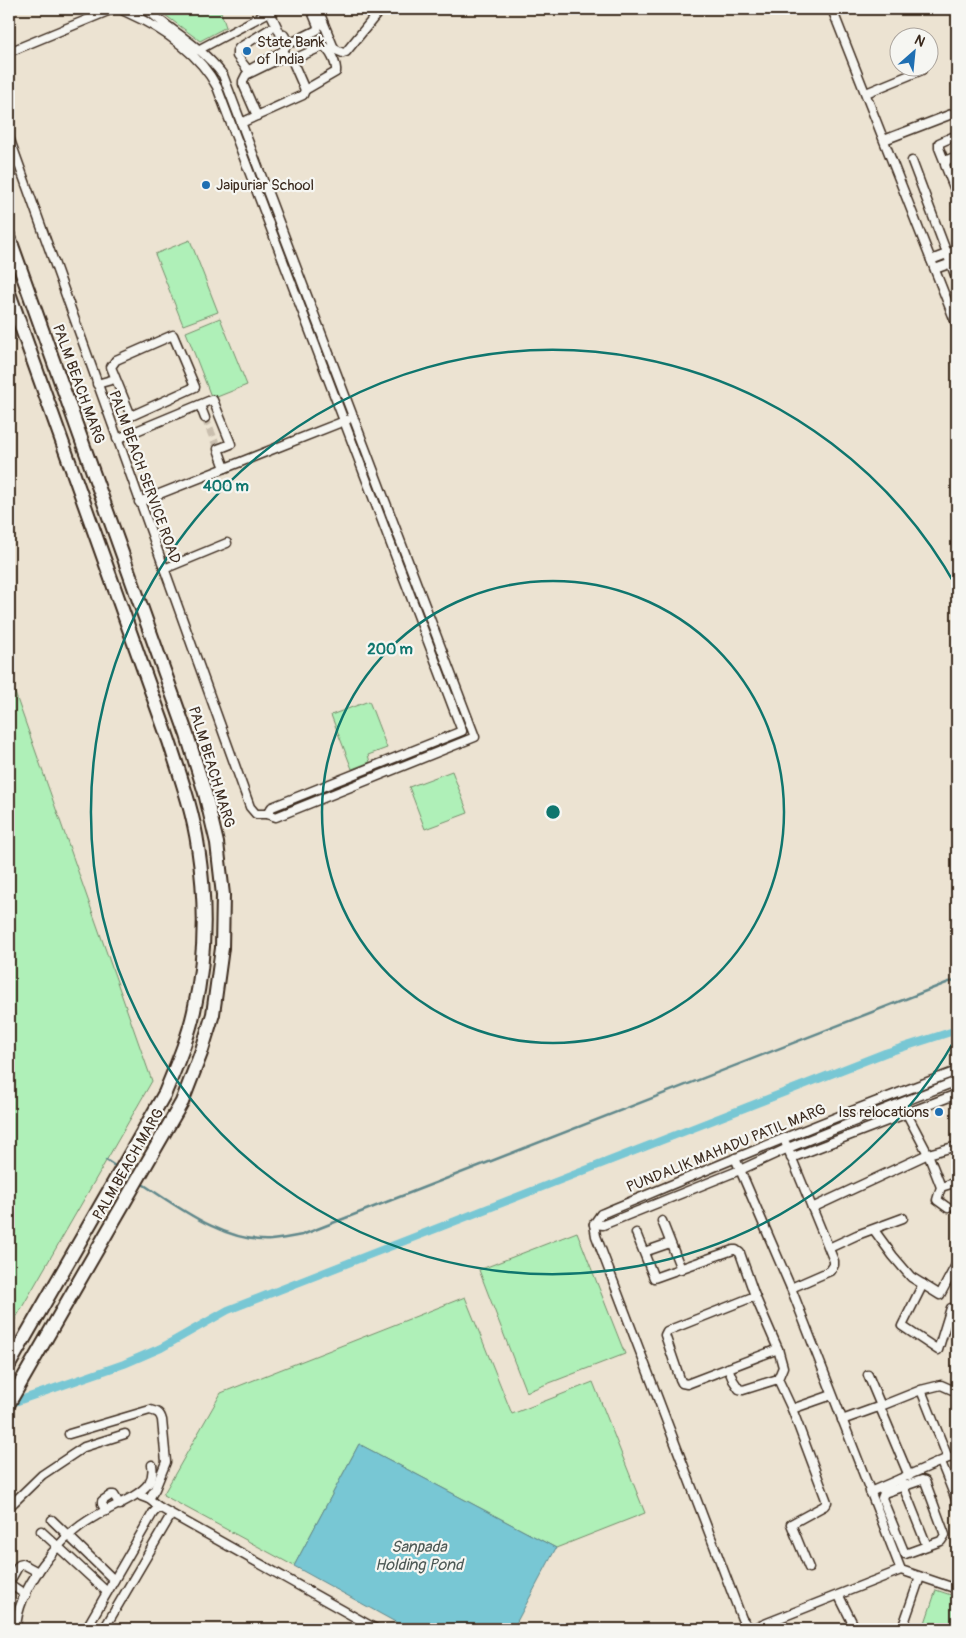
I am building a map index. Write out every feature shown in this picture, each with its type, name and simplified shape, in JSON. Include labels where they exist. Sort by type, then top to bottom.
[{"type":"main road","name":"PALM BEACH MARG","points":[[9,237],[187,735],[205,793],[217,843],[222,895],[222,948],[213,1014],[201,1053],[182,1102],[9,1403]]},
{"type":"main road","name":"PALM BEACH MARG","points":[[9,293],[169,741],[187,798],[198,846],[204,896],[203,946],[194,1010],[183,1047],[165,1093],[9,1365]]},
{"type":"street","points":[[9,52],[112,9]]},
{"type":"street","points":[[123,10],[131,11],[136,9]]},
{"type":"street","points":[[146,9],[199,48],[213,62],[223,76],[475,737]]},
{"type":"street","points":[[272,11],[287,40],[293,42],[318,30],[311,9]]},
{"type":"street","points":[[318,9],[333,46],[336,50],[343,53],[346,52],[381,9]]},
{"type":"street","points":[[832,9],[957,326]]},
{"type":"street","points":[[123,10],[149,22],[192,55],[210,74],[217,87],[462,730],[475,737]]},
{"type":"street","points":[[192,55],[199,48],[272,11]]},
{"type":"street","points":[[270,29],[236,51],[237,56],[247,69],[249,70],[282,51],[286,46],[272,11]]},
{"type":"street","points":[[241,123],[303,95],[305,90],[336,72],[337,67],[327,48],[323,46],[292,60]]},
{"type":"street","points":[[257,116],[243,84],[246,75],[288,56],[292,60],[305,90]]},
{"type":"street","points":[[866,93],[903,78]]},
{"type":"street","points":[[884,140],[957,112]]},
{"type":"street","points":[[957,135],[939,143],[939,148],[957,195]]},
{"type":"street","name":"PALM BEACH SERVICE ROAD","points":[[9,137],[250,808],[256,814],[267,814]]},
{"type":"street","points":[[945,163],[947,160],[957,156]]},
{"type":"street","points":[[912,161],[946,254],[954,262],[957,280]]},
{"type":"street","points":[[931,260],[957,250]]},
{"type":"street","points":[[935,269],[954,262]]},
{"type":"street","points":[[173,335],[195,386],[131,416],[116,379],[111,368],[116,360],[173,335]]},
{"type":"street","points":[[97,384],[116,379]]},
{"type":"street","points":[[117,439],[213,400],[231,444],[218,449],[225,468]]},
{"type":"street","points":[[200,405],[205,418]]},
{"type":"street","points":[[139,502],[242,463],[352,418]]},
{"type":"street","points":[[164,570],[227,543]]},
{"type":"street","points":[[462,730],[272,807],[267,814],[276,817],[475,737]]},
{"type":"street","name":"PUNDALIK MAHADU PATIL MARG","points":[[594,1224],[601,1214],[899,1092],[957,1071]]},
{"type":"street","name":"PUNDALIK MAHADU PATIL MARG","points":[[594,1224],[603,1224],[957,1081]]},
{"type":"street","points":[[791,1158],[957,1094]]},
{"type":"street","points":[[907,1114],[928,1154],[940,1187],[937,1200],[948,1208]]},
{"type":"street","points":[[784,1140],[834,1261],[830,1271],[791,1288]]},
{"type":"street","points":[[812,1208],[928,1154],[957,1146]]},
{"type":"street","points":[[735,1158],[791,1288],[900,1570]]},
{"type":"street","points":[[940,1187],[957,1182]]},
{"type":"street","points":[[829,1248],[857,1235],[903,1218]]},
{"type":"street","points":[[662,1221],[681,1269]]},
{"type":"street","points":[[594,1224],[596,1236],[738,1610],[742,1619],[751,1629],[839,1596],[900,1570],[957,1589]]},
{"type":"street","points":[[874,1230],[911,1277],[940,1295],[957,1263]]},
{"type":"street","points":[[636,1233],[654,1278],[736,1250],[740,1253],[754,1296],[778,1349],[783,1366],[778,1379],[792,1409],[827,1502],[824,1506],[791,1524],[809,1568]]},
{"type":"street","points":[[644,1252],[670,1242]]},
{"type":"street","points":[[923,1284],[902,1326],[938,1350],[952,1308],[957,1311]]},
{"type":"street","points":[[754,1296],[667,1331],[665,1335],[682,1382],[688,1384],[696,1382],[778,1349]]},
{"type":"street","points":[[728,1368],[739,1389],[743,1390],[778,1379]]},
{"type":"street","points":[[868,1375],[908,1476]]},
{"type":"street","points":[[842,1420],[881,1407],[921,1390],[941,1385],[957,1392]]},
{"type":"street","points":[[921,1390],[957,1502]]},
{"type":"street","points":[[792,1409],[832,1395]]},
{"type":"street","points":[[69,1434],[150,1410],[158,1412],[162,1420],[166,1462],[154,1489],[145,1498],[158,1508],[376,1629]]},
{"type":"street","points":[[9,1507],[42,1475],[84,1447],[125,1434]]},
{"type":"street","points":[[870,1492],[902,1483],[925,1481],[945,1535],[941,1541],[905,1554],[882,1498],[884,1493],[902,1483],[908,1476],[944,1460],[957,1458]]},
{"type":"street","points":[[13,1627],[38,1572],[59,1546],[94,1517],[120,1504],[144,1488],[150,1482],[153,1474],[152,1465]]},
{"type":"street","points":[[902,1483],[927,1546]]},
{"type":"street","points":[[106,1511],[102,1501],[111,1495],[120,1504]]},
{"type":"street","points":[[86,1629],[153,1513],[158,1508]]},
{"type":"street","points":[[108,1628],[145,1558],[171,1515]]},
{"type":"street","points":[[52,1520],[114,1580]]},
{"type":"street","points":[[40,1531],[59,1546],[107,1592]]},
{"type":"street","points":[[131,1550],[145,1558]]},
{"type":"street","points":[[26,1595],[11,1586],[10,1581],[19,1565],[23,1564],[38,1572]]},
{"type":"street","points":[[902,1629],[920,1577]]},
{"type":"street","points":[[839,1596],[853,1624],[843,1629]]},
{"type":"green space","points":[[157,9],[220,9],[226,27],[200,41]]},
{"type":"green space","points":[[190,240],[218,312],[183,325],[155,254]]},
{"type":"green space","points":[[220,318],[247,385],[212,399],[186,332]]},
{"type":"green space","points":[[9,676],[152,1081],[9,1330]]},
{"type":"green space","points":[[369,701],[387,748],[368,755],[370,762],[352,769],[331,715]]},
{"type":"green space","points":[[452,771],[468,813],[425,829],[409,787]]},
{"type":"green space","points":[[577,1232],[625,1354],[526,1392],[479,1270]]},
{"type":"green space","points":[[465,1297],[512,1414],[593,1382],[645,1513],[556,1548],[359,1444],[294,1566],[163,1495],[221,1393]]},
{"type":"green space","points":[[936,1590],[957,1597],[957,1629],[923,1629]]},
{"type":"water","name":"Sanpada Holding Pond","points":[[359,1444],[556,1548],[513,1629],[408,1629],[294,1566]]},
{"type":"waterway","points":[[141,1183],[203,1222],[236,1236],[271,1240],[302,1235],[949,982],[957,981]]},
{"type":"waterway","points":[[9,1404],[124,1364],[161,1348],[228,1310],[885,1053],[957,1030]]},
{"type":"waterway","points":[[106,1160],[118,1168]]},
{"type":"waterway","points":[[124,1172],[135,1179]]},
{"type":"tunnel","points":[[205,418],[218,449]]},
{"type":"place","name":"State Bank of India","points":[[247,51]]},
{"type":"place","name":"Jaipuriar School","points":[[206,185]]},
{"type":"place","name":"Iss relocations","points":[[939,1112]]}]
